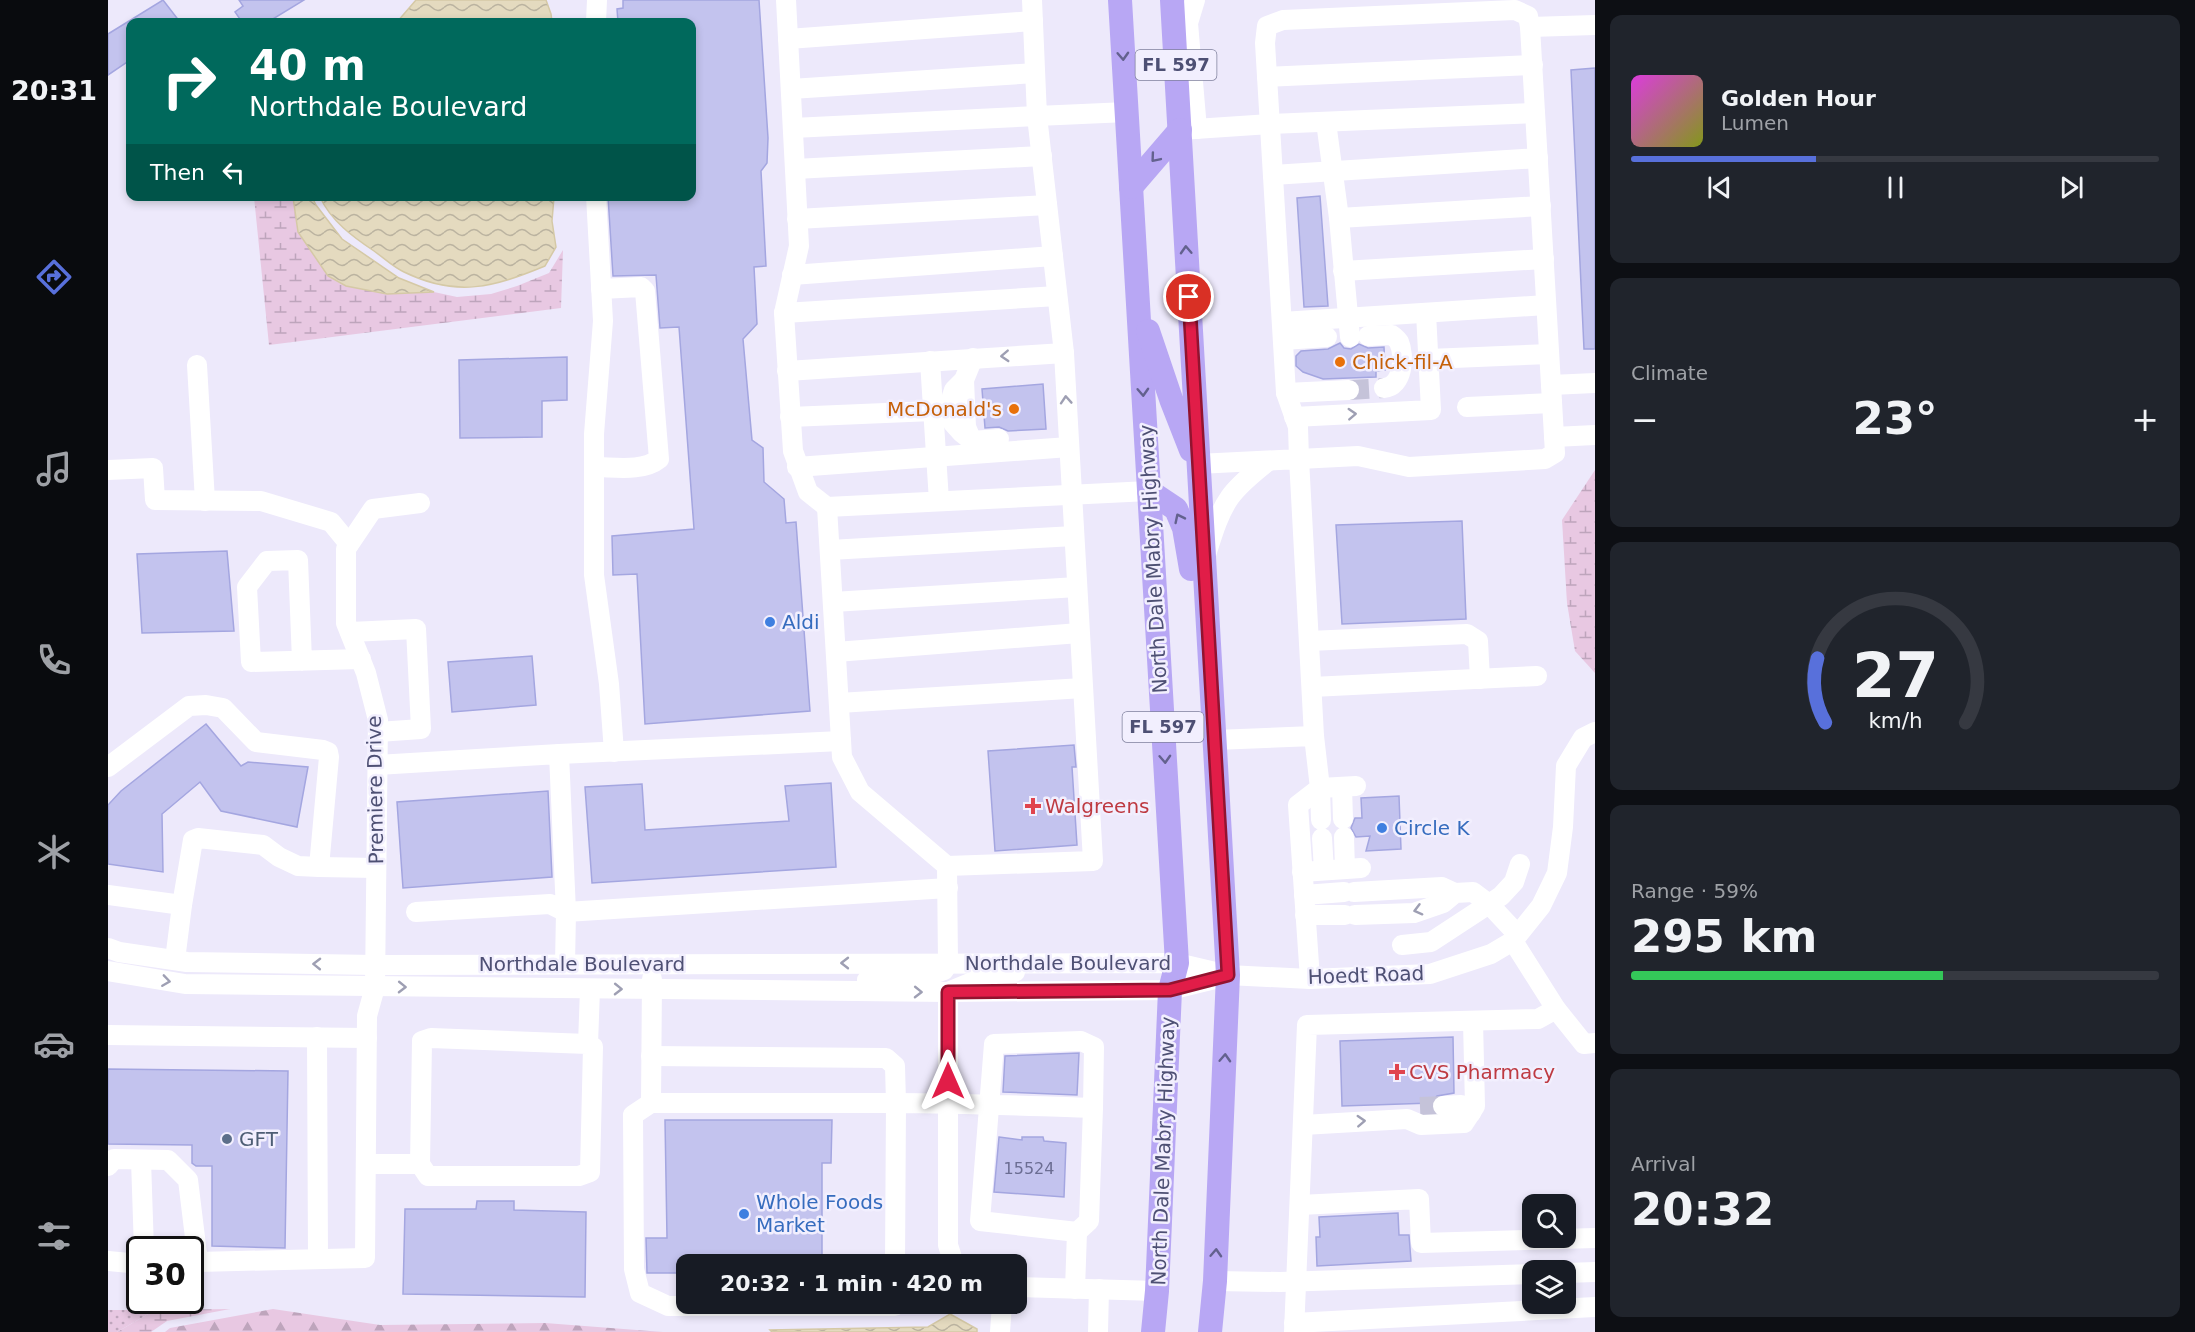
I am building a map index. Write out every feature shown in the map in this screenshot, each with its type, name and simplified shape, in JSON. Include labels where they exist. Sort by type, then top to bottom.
[{"type":"main road","name":"North Dale Mabry Highway","points":[[1120,0],[1177,963],[1170,990],[1157,1291],[1153,1332]]},
{"type":"main road","name":"FL 597","points":[[1173,0],[1188,129],[1198,464],[1228,975],[1215,1281],[1210,1332]]},
{"type":"main road","points":[[1131,187],[1188,129]]},
{"type":"main road","points":[[1138,300],[1186,440],[1198,464]]},
{"type":"main road","points":[[1149,491],[1176,509],[1184,528],[1211,678]]},
{"type":"street","points":[[596,18],[597,0]]},
{"type":"street","points":[[786,0],[799,246],[784,313],[793,451],[808,492],[827,507],[1149,491]]},
{"type":"street","points":[[827,507],[842,757],[860,792],[947,866],[1093,861],[1071,495],[1061,448],[1064,353],[1037,116],[1032,0]]},
{"type":"street","points":[[1195,0],[1188,23],[1188,129],[1535,114]]},
{"type":"street","points":[[1198,464],[1268,460],[1299,459],[1358,456],[1409,467],[1545,459],[1555,453],[1533,65],[1528,16],[1515,10],[1283,20],[1268,26],[1265,44],[1286,393],[1298,427],[1299,459],[1311,687],[1320,788],[1324,870]]},
{"type":"street","points":[[788,39],[1033,21]]},
{"type":"street","points":[[1530,27],[1595,25]]},
{"type":"street","points":[[1267,77],[1533,65]]},
{"type":"street","points":[[790,90],[1035,73]]},
{"type":"street","points":[[793,128],[1126,112]]},
{"type":"street","points":[[1326,122],[1334,172],[1343,271],[1355,330]]},
{"type":"street","points":[[795,169],[1042,156]]},
{"type":"street","points":[[1273,175],[1538,158]]},
{"type":"street","points":[[596,201],[603,321],[595,406],[594,575],[609,684],[614,752]]},
{"type":"street","points":[[797,219],[1047,205]]},
{"type":"street","points":[[1339,218],[1540,206]]},
{"type":"street","points":[[792,275],[1053,256]]},
{"type":"street","points":[[1343,271],[1544,259]]},
{"type":"street","points":[[595,467],[640,466],[652,464],[658,459],[645,291],[641,287],[601,289]]},
{"type":"street","points":[[784,313],[1057,296]]},
{"type":"street","points":[[1355,330],[1426,313],[1546,305]]},
{"type":"street","points":[[1294,417],[1431,410],[1426,313]]},
{"type":"street","points":[[1283,331],[1355,330],[1392,335],[1399,342],[1401,368],[1397,382],[1384,388]]},
{"type":"street","points":[[1283,331],[1327,338]]},
{"type":"street","points":[[788,371],[1064,353]]},
{"type":"street","points":[[1429,360],[1549,354]]},
{"type":"street","points":[[974,358],[964,380],[966,427],[972,441],[1035,438],[1061,448]]},
{"type":"street","points":[[930,361],[939,501]]},
{"type":"street","points":[[197,365],[205,501]]},
{"type":"street","points":[[1467,406],[1551,394],[1595,383]]},
{"type":"street","points":[[1286,393],[1349,390]]},
{"type":"street","points":[[790,417],[933,411]]},
{"type":"street","points":[[1554,437],[1595,435]]},
{"type":"street","points":[[797,467],[1061,448]]},
{"type":"street","points":[[1204,560],[1217,522],[1229,499],[1239,486],[1268,460]]},
{"type":"street","points":[[108,471],[153,468],[155,500],[261,501],[297,511],[331,522],[349,544]]},
{"type":"street","name":"Premiere Drive","points":[[318,1259],[365,1258],[367,1016],[375,987],[378,720],[361,659],[346,623],[346,549],[373,509],[420,503]]},
{"type":"street","points":[[830,550],[1074,537]]},
{"type":"street","points":[[302,661],[298,560],[267,561],[247,587],[251,662],[302,661],[361,659]]},
{"type":"street","points":[[833,602],[1077,587]]},
{"type":"street","points":[[350,632],[416,629],[421,729],[378,732]]},
{"type":"street","points":[[836,652],[1079,633]]},
{"type":"street","points":[[1309,641],[1467,634],[1478,641],[1480,679]]},
{"type":"street","points":[[1311,687],[1538,676]]},
{"type":"street","points":[[839,703],[1083,688]]},
{"type":"street","points":[[108,767],[189,706],[206,705],[223,708],[256,742],[328,752],[319,867]]},
{"type":"street","name":"Hoedt Road","points":[[1228,975],[1310,979],[1430,974],[1491,954],[1515,938],[1541,906],[1557,873],[1563,827],[1566,766],[1582,738],[1595,732]]},
{"type":"street","points":[[1215,740],[1314,736]]},
{"type":"street","points":[[377,765],[842,741]]},
{"type":"street","points":[[559,754],[566,912],[565,964]]},
{"type":"street","points":[[1302,872],[1353,868],[1344,828],[1349,787],[1320,788],[1298,805],[1302,872],[1310,979]]},
{"type":"street","points":[[175,960],[193,840],[198,838],[263,845],[279,857],[298,866],[376,868]]},
{"type":"street","points":[[1402,945],[1431,942],[1501,896],[1514,882],[1520,864]]},
{"type":"street","points":[[812,991],[867,980],[930,975],[944,970],[948,963],[947,866]]},
{"type":"street","points":[[1304,895],[1442,887],[1455,893],[1473,892],[1489,904],[1515,938],[1556,1009],[1584,1044],[1595,1043]]},
{"type":"street","points":[[416,912],[550,904],[566,912],[948,888]]},
{"type":"street","points":[[1305,915],[1414,913],[1443,903],[1455,893]]},
{"type":"street","points":[[108,895],[182,905]]},
{"type":"street","name":"Northdale Boulevard","points":[[108,948],[119,952],[175,960],[375,965],[1177,963],[1228,975]]},
{"type":"street","points":[[951,1254],[948,1245],[948,992],[982,978],[1065,963]]},
{"type":"street","points":[[651,1103],[652,964]]},
{"type":"street","name":"Northdale Boulevard","points":[[108,971],[185,984],[948,992],[1170,990],[1228,975]]},
{"type":"street","points":[[588,1044],[590,989]]},
{"type":"street","points":[[1556,1009],[1538,1019],[1307,1025],[1294,1327],[1595,1307]]},
{"type":"street","points":[[1303,1125],[1416,1114],[1420,1125],[1464,1123],[1475,1106],[1473,1021]]},
{"type":"street","points":[[108,1035],[367,1038]]},
{"type":"street","points":[[204,1262],[318,1259],[317,1037]]},
{"type":"street","points":[[431,1038],[588,1044],[593,1047],[590,1172],[579,1176],[428,1176],[420,1164],[422,1041],[431,1038]]},
{"type":"street","points":[[980,1221],[994,1044],[1082,1041],[1094,1047],[1089,1221],[1077,1232],[1076,1288]]},
{"type":"street","points":[[651,1056],[886,1058],[895,1066],[895,1254]]},
{"type":"street","points":[[676,1306],[668,1306],[640,1293],[634,1269],[633,1115],[651,1103],[948,1103],[1093,1108]]},
{"type":"street","points":[[1443,1110],[1461,1105],[1471,1113]]},
{"type":"street","points":[[108,1166],[114,1159],[168,1160],[188,1180],[192,1236]]},
{"type":"street","points":[[141,1160],[144,1236]]},
{"type":"street","points":[[366,1164],[420,1164]]},
{"type":"street","points":[[1300,1204],[1419,1199],[1421,1243],[1595,1238]]},
{"type":"street","points":[[948,1219],[1077,1232]]},
{"type":"street","points":[[108,1261],[126,1263]]},
{"type":"street","points":[[1576,1273],[1595,1272]]},
{"type":"street","points":[[1215,1281],[1522,1274]]},
{"type":"street","points":[[1027,1287],[1157,1291]]},
{"type":"street","points":[[1098,1332],[1100,1289]]},
{"type":"street","points":[[1000,1332],[1001,1314]]},
{"type":"green space","points":[[254,201],[294,201],[298,232],[387,294],[434,292],[457,297],[491,294],[549,273],[563,250],[561,308],[269,345]]},
{"type":"green space","points":[[1595,470],[1595,673],[1575,651],[1567,603],[1562,520]]},
{"type":"green space","points":[[204,1309],[230,1309],[204,1314]]},
{"type":"green space","points":[[273,1309],[380,1325],[545,1323],[663,1332],[165,1332],[170,1328]]},
{"type":"green space","points":[[108,1310],[126,1310],[126,1314],[148,1314],[117,1332],[108,1332]]},
{"type":"green space","points":[[148,1314],[204,1314],[167,1321],[151,1332],[117,1332]]},
{"type":"water","points":[[416,0],[546,0],[552,18],[400,18]]},
{"type":"water","points":[[294,201],[314,201],[342,239],[399,278],[434,292],[387,294],[346,286],[328,276],[298,232]]},
{"type":"water","points":[[322,201],[554,201],[552,221],[556,247],[545,266],[509,279],[475,287],[441,285],[423,280],[392,265],[343,228]]},
{"type":"water","points":[[950,1314],[977,1329],[977,1332],[772,1332],[770,1330],[928,1327]]},
{"type":"building","points":[[163,0],[177,18],[134,18]]},
{"type":"building","points":[[239,0],[304,0],[275,18],[239,18],[235,12],[243,6]]},
{"type":"building","points":[[623,0],[759,0],[768,138],[767,163],[761,171],[766,266],[754,267],[757,324],[743,339],[752,440],[763,448],[764,482],[784,499],[786,523],[796,522],[810,711],[645,724],[637,574],[613,575],[612,536],[694,529],[679,327],[660,328],[656,275],[613,276],[608,201],[696,201],[696,18],[618,18],[617,9],[623,8]]},
{"type":"building","points":[[126,23],[126,63],[108,75],[108,34]]},
{"type":"building","points":[[1595,68],[1595,349],[1584,349],[1571,70]]},
{"type":"building","points":[[1320,196],[1328,306],[1304,307],[1297,198]]},
{"type":"building","name":"Chick-fil-A","points":[[1340,343],[1344,348],[1351,349],[1359,344],[1368,348],[1384,347],[1385,370],[1376,371],[1376,377],[1323,379],[1303,372],[1296,366],[1296,356],[1301,351],[1328,349]]},
{"type":"building","points":[[567,357],[567,400],[542,401],[542,437],[460,438],[459,360]]},
{"type":"building","name":"McDonald's","points":[[1043,384],[1046,429],[1008,431],[999,427],[985,428],[982,389]]},
{"type":"building","points":[[1462,521],[1466,619],[1342,624],[1336,525]]},
{"type":"building","points":[[227,551],[234,631],[142,633],[137,554]]},
{"type":"building","points":[[532,656],[536,705],[452,712],[448,662]]},
{"type":"building","points":[[206,724],[241,766],[248,762],[308,767],[297,827],[221,811],[200,782],[162,814],[163,872],[108,864],[108,805],[121,791]]},
{"type":"building","name":"Walgreens","points":[[1074,745],[1076,767],[1072,767],[1077,845],[995,851],[988,751]]},
{"type":"building","points":[[831,783],[836,867],[592,883],[585,787],[642,784],[645,830],[789,821],[785,786]]},
{"type":"building","points":[[548,791],[552,877],[403,888],[397,802]]},
{"type":"building","points":[[1399,796],[1401,849],[1366,851],[1370,836],[1356,837],[1351,828],[1355,818],[1362,818],[1361,798]]},
{"type":"building","name":"CVS Pharmacy","points":[[1453,1037],[1454,1093],[1437,1096],[1432,1103],[1342,1106],[1340,1041]]},
{"type":"building","points":[[1079,1053],[1077,1095],[1003,1092],[1005,1056]]},
{"type":"building","points":[[108,1069],[288,1071],[285,1248],[212,1246],[212,1166],[196,1166],[192,1163],[192,1145],[108,1144]]},
{"type":"building","name":"Whole Foods Market","points":[[665,1120],[832,1120],[831,1163],[822,1163],[822,1254],[676,1254],[676,1273],[647,1273],[646,1238],[667,1238]]},
{"type":"building","points":[[999,1137],[1022,1140],[1022,1137],[1043,1137],[1044,1141],[1066,1143],[1064,1197],[994,1192]]},
{"type":"building","points":[[477,1201],[514,1201],[514,1210],[586,1212],[585,1297],[403,1294],[405,1209],[476,1209]]},
{"type":"building","points":[[1398,1213],[1399,1235],[1409,1235],[1411,1261],[1317,1266],[1316,1237],[1320,1237],[1319,1217]]},
{"type":"tunnel","points":[[1349,390],[1384,388]]},
{"type":"tunnel","points":[[1420,1107],[1443,1106]]},
{"type":"place","name":"Chick-fil-A","points":[[1340,362]]},
{"type":"place","name":"McDonald's","points":[[1014,409]]},
{"type":"place","name":"Aldi","points":[[770,622]]},
{"type":"place","name":"Walgreens","points":[[1033,806]]},
{"type":"place","name":"Circle K","points":[[1382,828]]},
{"type":"place","name":"CVS Pharmacy","points":[[1397,1072]]},
{"type":"place","name":"GFT","points":[[227,1139]]},
{"type":"place","name":"Whole Foods Market","points":[[744,1214]]},
{"type":"route","points":[[948,1081],[948,992],[1170,990],[1228,975],[1189,297]]}]
